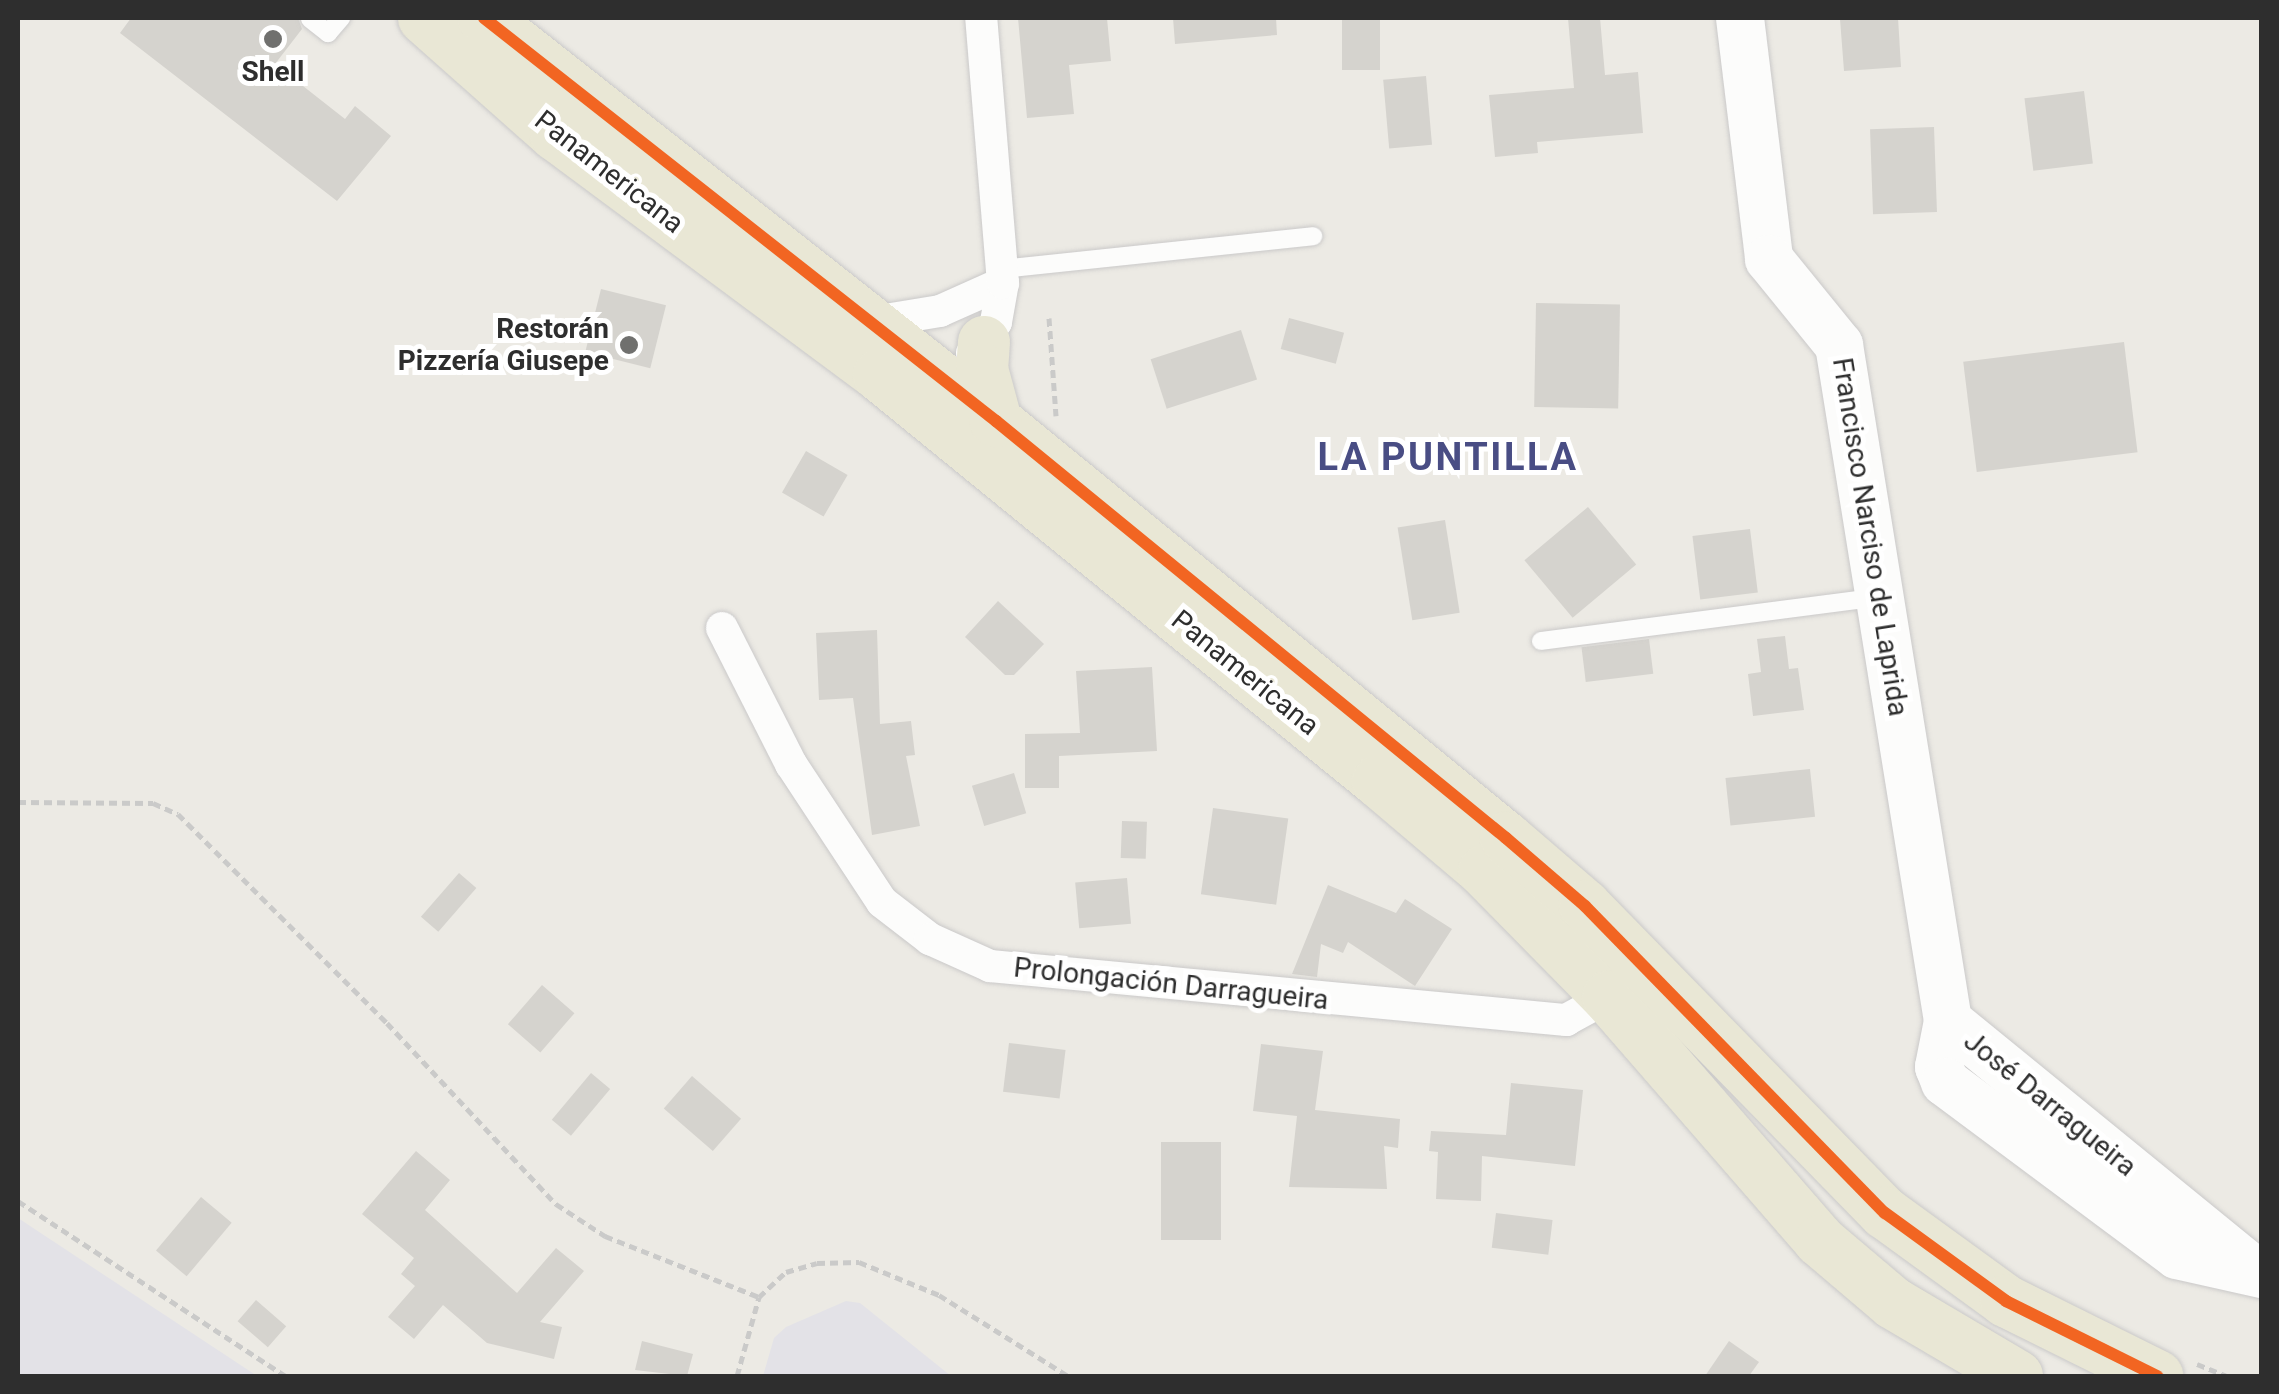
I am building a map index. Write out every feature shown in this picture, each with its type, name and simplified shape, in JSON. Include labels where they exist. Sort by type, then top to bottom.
[{"type":"main road","name":"Panamericana","points":[[424,18],[556,135],[879,376],[1378,780],[1484,871],[1608,998],[1820,1242],[1892,1303],[1995,1369]]},
{"type":"main road","name":"Panamericana","points":[[484,18],[996,420],[1584,906],[1885,1212],[2093,1362],[2157,1376]]},
{"type":"main road","points":[[984,342],[982,369],[996,420]]},
{"type":"street","points":[[879,376],[937,374],[984,342],[996,322],[1002,276],[981,18]]},
{"type":"street","name":"Francisco Narciso de Laprida","points":[[1740,18],[1762,229],[1784,284],[1824,320],[1839,346],[1948,1020]]},
{"type":"street","points":[[873,322],[940,311],[1002,276]]},
{"type":"street","name":"Prolongación Darragueira","points":[[722,628],[791,764],[882,902],[930,939],[990,966],[1566,1020],[1608,998]]},
{"type":"street","name":"José Darragueira","points":[[1948,1020],[1939,1067],[1956,1095],[2177,1255],[2259,1273]]},
{"type":"lane","points":[[310,19],[328,33],[341,18]]},
{"type":"lane","points":[[1002,276],[1313,236]]},
{"type":"lane","points":[[1542,641],[1880,597]]},
{"type":"path","points":[[18,802],[153,803],[178,814],[374,1009],[556,1204],[605,1236],[759,1297]]},
{"type":"path","points":[[18,1200],[285,1376]]},
{"type":"path","points":[[737,1376],[759,1297],[786,1272],[817,1263],[860,1262],[939,1295],[1068,1376]]},
{"type":"shaded area","points":[[18,1218],[257,1376],[18,1376]]},
{"type":"shaded area","points":[[846,1301],[860,1303],[951,1376],[763,1376],[774,1338],[786,1327]]},
{"type":"building","points":[[131,18],[298,18],[302,29],[275,64],[345,119],[355,106],[391,136],[337,201],[120,33]]},
{"type":"building","points":[[1018,18],[1107,18],[1111,61],[1069,65],[1074,114],[1027,118]]},
{"type":"building","points":[[1173,18],[1276,18],[1277,35],[1175,44]]},
{"type":"building","points":[[1342,18],[1380,18],[1380,70],[1342,70]]},
{"type":"building","points":[[1568,18],[1600,18],[1605,75],[1638,72],[1643,133],[1537,142],[1538,153],[1495,157],[1489,95],[1574,88]]},
{"type":"building","points":[[1898,18],[1901,67],[1844,71],[1840,19]]},
{"type":"building","points":[[1426,76],[1432,145],[1389,148],[1383,80]]},
{"type":"building","points":[[2084,91],[2093,163],[2033,171],[2024,98]]},
{"type":"building","points":[[1934,127],[1937,212],[1873,214],[1870,129]]},
{"type":"building","points":[[601,289],[666,305],[650,368],[585,352]]},
{"type":"building","points":[[1536,303],[1620,304],[1618,408],[1534,407]]},
{"type":"building","points":[[1289,318],[1344,333],[1336,364],[1281,349]]},
{"type":"building","points":[[1241,330],[1257,379],[1167,409],[1151,359]]},
{"type":"building","points":[[2124,342],[2138,452],[1977,472],[1963,362]]},
{"type":"building","points":[[806,451],[848,475],[824,517],[782,493]]},
{"type":"building","points":[[1588,507],[1636,564],[1573,618],[1524,560]]},
{"type":"building","points":[[1445,520],[1460,613],[1412,620],[1398,528]]},
{"type":"building","points":[[1750,529],[1758,593],[1700,600],[1692,536]]},
{"type":"building","points":[[998,601],[1044,644],[1014,675],[1005,675],[965,637]]},
{"type":"building","points":[[877,630],[880,724],[911,721],[915,755],[906,756],[920,826],[872,835],[853,698],[819,700],[816,633]]},
{"type":"building","points":[[1785,636],[1789,669],[1798,668],[1804,710],[1753,716],[1748,674],[1761,672],[1757,639]]},
{"type":"building","points":[[1649,639],[1653,674],[1586,682],[1582,647]]},
{"type":"building","points":[[1152,667],[1157,751],[1059,756],[1059,788],[1025,788],[1025,734],[1080,733],[1076,671]]},
{"type":"building","points":[[1810,769],[1815,817],[1730,826],[1725,778]]},
{"type":"building","points":[[1014,773],[1026,813],[984,826],[972,786]]},
{"type":"building","points":[[1213,808],[1288,819],[1276,905],[1201,894]]},
{"type":"building","points":[[1122,821],[1147,822],[1146,859],[1121,858]]},
{"type":"building","points":[[459,873],[476,888],[438,932],[421,917]]},
{"type":"building","points":[[1127,878],[1131,924],[1079,928],[1075,883]]},
{"type":"building","points":[[1328,885],[1396,913],[1405,899],[1452,929],[1415,986],[1348,942],[1343,953],[1321,944],[1317,977],[1292,974]]},
{"type":"building","points":[[542,985],[574,1013],[540,1052],[508,1024]]},
{"type":"building","points":[[1009,1043],[1066,1050],[1060,1099],[1003,1092]]},
{"type":"building","points":[[1261,1044],[1323,1051],[1315,1110],[1400,1119],[1398,1148],[1384,1146],[1387,1189],[1289,1187],[1297,1116],[1253,1111]]},
{"type":"building","points":[[591,1073],[610,1089],[571,1136],[552,1120]]},
{"type":"building","points":[[692,1076],[741,1119],[713,1151],[664,1108]]},
{"type":"building","points":[[1511,1083],[1583,1090],[1575,1166],[1482,1156],[1481,1201],[1436,1199],[1438,1152],[1429,1151],[1431,1131],[1506,1135]]},
{"type":"building","points":[[1161,1142],[1221,1142],[1221,1240],[1161,1240]]},
{"type":"building","points":[[416,1151],[450,1180],[425,1210],[517,1293],[556,1248],[584,1271],[540,1322],[562,1327],[554,1359],[487,1343],[443,1305],[414,1339],[388,1317],[415,1286],[401,1274],[414,1258],[362,1214]]},
{"type":"building","points":[[201,1197],[232,1223],[187,1276],[156,1251]]},
{"type":"building","points":[[1496,1213],[1553,1220],[1548,1255],[1492,1248]]},
{"type":"building","points":[[256,1300],[286,1326],[268,1347],[238,1321]]},
{"type":"building","points":[[642,1341],[693,1354],[687,1376],[635,1370]]},
{"type":"building","points":[[1729,1341],[1759,1362],[1749,1376],[1705,1376]]},
{"type":"transit line","points":[[484,18],[996,421],[1506,838],[1585,906],[1885,1213],[2006,1301],[2157,1376]]},
{"type":"place","name":"Shell","points":[[273,39]]},
{"type":"place","name":"Restorán Pizzería Giusepe","points":[[629,345]]},
{"type":"district","name":"LA PUNTILLA","points":[[1448,458]]}]
